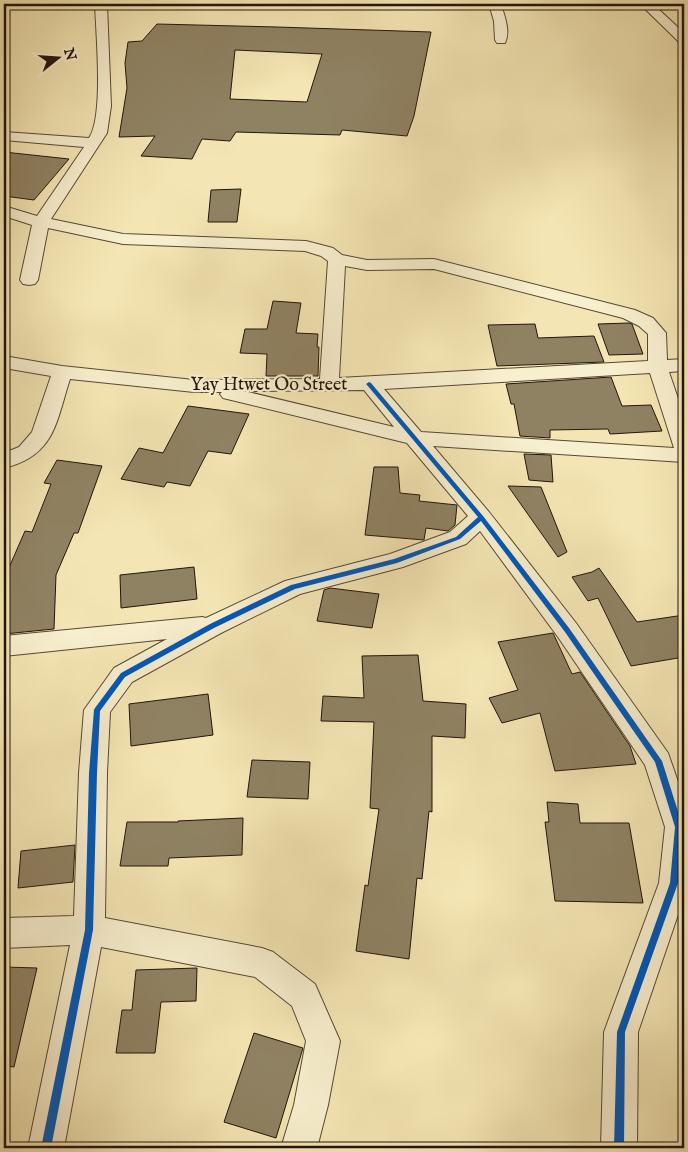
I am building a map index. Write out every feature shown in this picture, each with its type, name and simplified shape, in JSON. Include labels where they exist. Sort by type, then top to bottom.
[{"type":"street","points":[[28,280],[41,222],[100,133],[104,106],[101,4]]},
{"type":"street","points":[[495,4],[500,21],[501,40]]},
{"type":"street","points":[[646,4],[684,40]]},
{"type":"street","points":[[4,136],[95,143]]},
{"type":"street","points":[[4,211],[41,222],[122,239],[306,246],[327,252],[337,259],[367,265],[434,264],[629,314],[646,322],[657,333],[658,367],[684,447]]},
{"type":"street","points":[[329,384],[337,259]]},
{"type":"street","name":"Yay Htwet Oo Street","points":[[4,362],[62,372],[194,386],[369,384],[684,365]]},
{"type":"street","points":[[4,461],[26,452],[42,434],[62,372]]},
{"type":"street","points":[[369,384],[481,517],[567,630],[658,761],[682,828],[674,883],[622,1032],[619,1148]]},
{"type":"street","points":[[194,386],[414,438],[684,455]]},
{"type":"street","points":[[46,1148],[89,930],[93,773],[97,710],[123,676],[212,626],[292,587],[395,561],[458,538],[481,517]]},
{"type":"street","points":[[4,646],[212,626]]},
{"type":"street","points":[[4,933],[89,930],[262,963],[304,996],[323,1040],[311,1105],[299,1148]]},
{"type":"building","points":[[157,24],[431,32],[414,116],[407,136],[342,130],[340,135],[236,132],[230,141],[202,139],[192,159],[141,156],[155,136],[119,137],[127,88],[125,63],[128,42],[142,41]],"holes":[[[235,50],[322,54],[307,102],[230,99]]]},
{"type":"building","points":[[4,152],[69,159],[34,200],[4,196]]},
{"type":"building","points":[[241,189],[237,222],[208,222],[211,190]]},
{"type":"building","points":[[273,301],[301,303],[296,333],[318,334],[318,376],[266,376],[267,354],[240,353],[245,329],[267,329]]},
{"type":"building","points":[[535,324],[538,338],[594,336],[604,362],[497,366],[488,325]]},
{"type":"building","points":[[598,324],[632,324],[643,354],[609,355]]},
{"type":"building","points":[[611,377],[622,406],[651,405],[662,431],[610,434],[608,429],[550,430],[550,438],[520,436],[514,404],[511,404],[506,384]]},
{"type":"building","points":[[188,406],[249,414],[231,454],[208,451],[190,486],[167,482],[164,487],[121,479],[139,448],[163,453]]},
{"type":"building","points":[[524,454],[551,455],[553,482],[529,480]]},
{"type":"building","points":[[57,460],[102,466],[78,533],[74,533],[56,575],[54,629],[4,634],[4,579],[25,531],[32,532],[51,484],[44,483]]},
{"type":"building","points":[[374,467],[398,467],[400,493],[420,495],[419,501],[457,505],[455,525],[448,531],[426,528],[424,540],[365,535]]},
{"type":"building","points":[[508,486],[541,487],[567,552],[558,557]]},
{"type":"building","points":[[194,567],[197,599],[121,608],[120,575]]},
{"type":"building","points":[[599,568],[637,622],[684,615],[684,657],[631,666],[598,598],[588,601],[572,577],[592,572]]},
{"type":"building","points":[[330,588],[379,594],[372,628],[317,621],[324,590]]},
{"type":"building","points":[[553,633],[572,674],[580,672],[630,746],[636,764],[555,771],[540,713],[502,723],[489,698],[518,690],[498,642]]},
{"type":"building","points":[[418,655],[423,701],[466,704],[465,738],[432,736],[432,812],[429,811],[422,879],[417,878],[409,959],[356,951],[365,885],[368,886],[379,809],[370,808],[374,722],[321,721],[323,696],[364,698],[362,656]]},
{"type":"building","points":[[208,694],[213,735],[131,746],[129,704]]},
{"type":"building","points":[[252,760],[310,762],[308,799],[247,797]]},
{"type":"building","points":[[547,802],[578,804],[580,823],[629,823],[643,903],[555,901],[545,822],[549,822]]},
{"type":"building","points":[[243,818],[242,855],[169,858],[168,866],[120,866],[127,822],[178,822]]},
{"type":"building","points":[[75,845],[73,882],[18,888],[21,851]]},
{"type":"building","points":[[4,967],[37,968],[14,1067],[4,1066]]},
{"type":"building","points":[[197,968],[196,1001],[161,1002],[155,1053],[116,1053],[122,1010],[132,1010],[136,970]]},
{"type":"building","points":[[254,1033],[303,1048],[276,1138],[224,1122]]},
{"type":"cycle path","points":[[369,384],[481,517],[567,630],[658,761],[679,827],[674,883],[621,1032],[619,1148]]},
{"type":"cycle path","points":[[46,1148],[89,930],[93,773],[97,710],[123,675],[212,626],[293,587],[395,561],[458,538],[481,517]]}]
